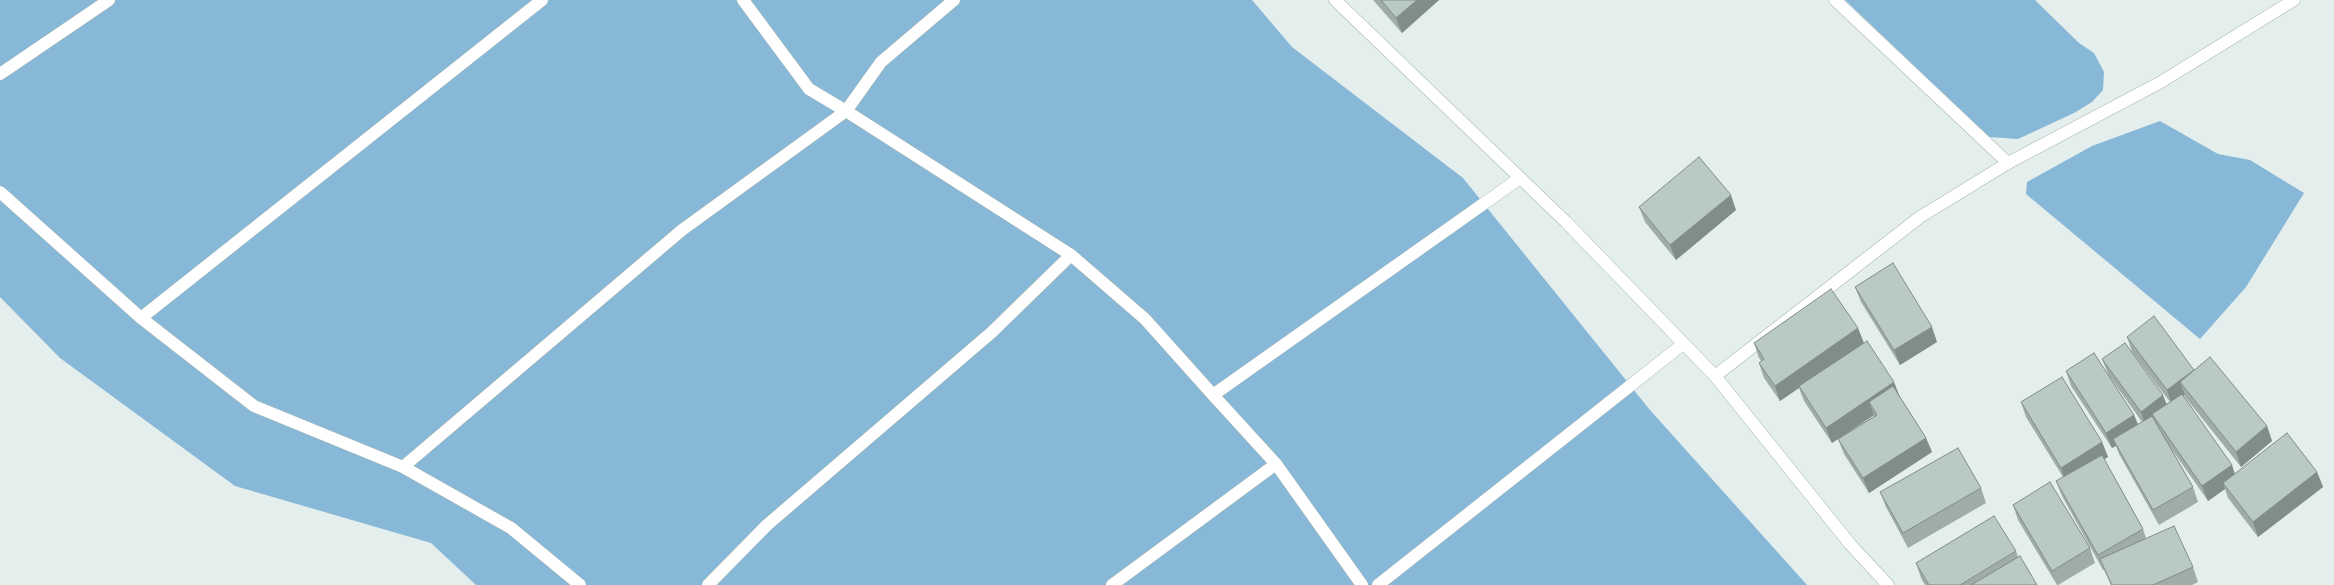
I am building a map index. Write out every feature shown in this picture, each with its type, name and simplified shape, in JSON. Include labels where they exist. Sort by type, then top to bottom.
[{"type":"street","points":[[0,74],[109,0]]},
{"type":"street","points":[[141,318],[542,0]]},
{"type":"street","points":[[743,0],[809,90],[846,111],[1071,255],[1145,319],[1276,464],[1362,585]]},
{"type":"street","points":[[403,467],[682,230],[846,111],[881,62],[954,0]]},
{"type":"street","points":[[1335,0],[1520,178],[1715,376],[1850,544],[1888,585]]},
{"type":"street","points":[[1835,0],[2008,163]]},
{"type":"street","points":[[1715,376],[1920,217],[2008,163],[2161,82],[2294,0]]},
{"type":"street","points":[[1213,396],[1520,178]]},
{"type":"street","points":[[0,192],[141,318],[254,406],[403,467],[511,528],[580,585]]},
{"type":"street","points":[[708,585],[767,525],[992,332],[1071,255]]},
{"type":"street","points":[[1378,585],[1683,344]]},
{"type":"street","points":[[1112,585],[1276,464]]},
{"type":"water","points":[[0,0],[1252,0],[1292,47],[1463,178],[1650,410],[1807,585],[476,585],[431,543],[235,486],[60,358],[0,297]]},
{"type":"water","points":[[1845,0],[2035,0],[2079,43],[2094,53],[2104,72],[2103,90],[2092,102],[2074,113],[2018,139],[1989,137]]},
{"type":"water","points":[[2160,121],[2218,154],[2250,160],[2304,193],[2246,287],[2200,339],[2026,194],[2027,182],[2092,146]]},
{"type":"building","points":[[1381,0],[1417,0],[1396,18]]},
{"type":"building","points":[[1699,157],[1731,195],[1670,245],[1639,207]]},
{"type":"building","points":[[1893,263],[1932,327],[1894,350],[1855,287]]},
{"type":"building","points":[[1831,289],[1858,328],[1775,386],[1759,363],[1764,359],[1754,343]]},
{"type":"building","points":[[2154,316],[2194,370],[2167,390],[2127,337]]},
{"type":"building","points":[[1867,341],[1894,382],[1826,428],[1799,386]]},
{"type":"building","points":[[2125,343],[2163,395],[2141,412],[2102,359]]},
{"type":"building","points":[[2094,353],[2134,415],[2106,433],[2066,371]]},
{"type":"building","points":[[2210,357],[2267,426],[2236,452],[2180,382]]},
{"type":"building","points":[[2062,377],[2102,442],[2061,468],[2021,402]]},
{"type":"building","points":[[1893,386],[1926,438],[1863,478],[1838,439],[1877,415],[1869,402]]},
{"type":"building","points":[[2182,394],[2232,465],[2202,486],[2152,414]]},
{"type":"building","points":[[2152,416],[2193,487],[2153,510],[2113,439]]},
{"type":"building","points":[[2287,433],[2317,472],[2253,522],[2223,483]]},
{"type":"building","points":[[1958,448],[1981,488],[1903,533],[1880,492]]},
{"type":"building","points":[[2102,455],[2143,529],[2098,555],[2056,481]]},
{"type":"building","points":[[2050,482],[2090,548],[2052,571],[2013,505]]},
{"type":"building","points":[[1994,516],[2016,551],[1960,585],[1929,585],[1916,563]]},
{"type":"building","points":[[2174,526],[2193,567],[2153,585],[2112,585],[2100,559]]},
{"type":"building","points":[[2020,556],[2037,585],[1971,585]]}]
